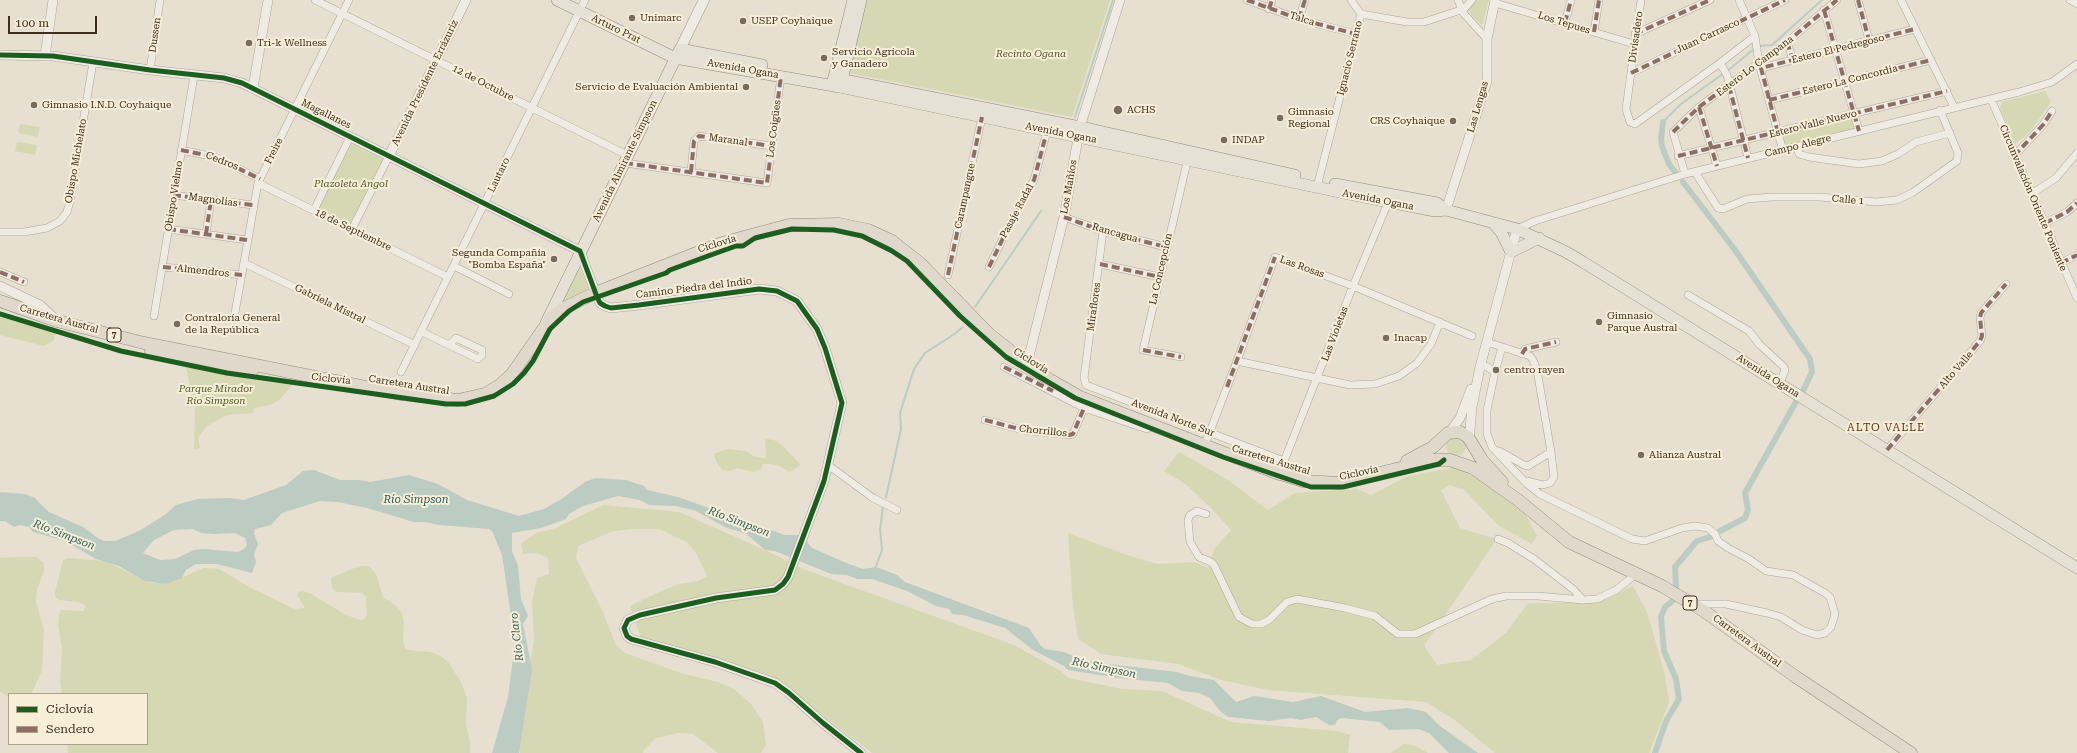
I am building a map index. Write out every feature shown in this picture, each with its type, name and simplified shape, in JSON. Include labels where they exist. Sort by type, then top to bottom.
[{"type":"highway","name":"Carretera Austral","points":[[0,308],[187,360],[317,382],[354,385],[448,400],[476,397],[492,391],[506,380],[546,323],[560,310],[595,293],[719,244],[789,225],[839,224],[868,230],[892,241],[920,263],[1026,370],[1080,397],[1204,446],[1279,474],[1303,481],[1339,483],[1426,462],[1452,460],[1473,468],[1518,500],[1569,542],[1662,586],[1692,604],[1743,637],[1796,677],[1911,753]]},
{"type":"highway","name":"Carretera Austral","points":[[0,301],[56,323]]},
{"type":"highway","points":[[1460,432],[1470,442],[1466,457],[1452,460],[1444,455],[1441,448],[1447,435],[1460,432]]},
{"type":"highway","name":"Carretera Austral","points":[[1380,474],[1426,452],[1447,435]]},
{"type":"highway","name":"Carretera Austral","points":[[1470,442],[1482,460],[1518,500]]},
{"type":"main road","name":"Arturo Prat","points":[[557,0],[678,53]]},
{"type":"main road","name":"Avenida Almirante Simpson","points":[[546,323],[704,0]]},
{"type":"main road","points":[[836,81],[853,0]]},
{"type":"main road","points":[[836,81],[861,0]]},
{"type":"main road","name":"Avenida Ogana","points":[[678,53],[781,76],[836,81],[982,117],[1047,131],[1079,132]]},
{"type":"main road","name":"Avenida Ogana","points":[[678,53],[836,81],[1318,184],[1390,198],[1437,203],[1446,210],[1516,229],[1539,238],[1566,252],[2077,568]]},
{"type":"main road","points":[[1493,223],[1500,232],[1511,252],[1539,238]]},
{"type":"street","points":[[45,56],[53,0]]},
{"type":"street","name":"Dussen","points":[[150,70],[160,0]]},
{"type":"street","points":[[253,88],[268,0]]},
{"type":"street","name":"12 de Octubre","points":[[315,0],[532,108],[627,160],[691,172],[767,183]]},
{"type":"street","name":"Freire","points":[[235,313],[253,205],[259,181],[349,0]]},
{"type":"street","name":"Avenida Presidente Errázuriz","points":[[352,229],[466,0]]},
{"type":"street","name":"Lautaro","points":[[401,372],[585,0]]},
{"type":"street","name":"Los Mañíos","points":[[1026,370],[1064,217],[1079,132],[1120,0]]},
{"type":"street","name":"Talca","points":[[1247,0],[1299,20],[1352,33],[1356,37]]},
{"type":"street","points":[[1269,9],[1272,0]]},
{"type":"street","points":[[1299,20],[1304,0]]},
{"type":"street","name":"Ignacio Serrano","points":[[1318,184],[1361,14],[1351,0]]},
{"type":"street","points":[[1458,0],[1464,9],[1464,14],[1487,39]]},
{"type":"street","points":[[1361,14],[1407,22],[1424,22],[1464,9],[1472,0]]},
{"type":"street","points":[[1565,23],[1571,0]]},
{"type":"street","points":[[1594,32],[1599,0]]},
{"type":"street","name":"Divisadero","points":[[1641,0],[1635,34],[1626,109],[1630,122],[1635,124],[1724,69]]},
{"type":"street","points":[[1635,34],[1710,0]]},
{"type":"street","points":[[1739,0],[1755,39],[1760,66],[1783,151]]},
{"type":"street","name":"Juan Carrasco","points":[[1631,73],[1785,0]]},
{"type":"street","points":[[1858,0],[1869,40]]},
{"type":"street","points":[[1902,0],[1954,107]]},
{"type":"street","points":[[2070,0],[2077,4]]},
{"type":"street","name":"Los Tepues","points":[[1495,1],[1634,44]]},
{"type":"street","name":"Las Lengas","points":[[1446,210],[1487,81],[1487,39],[1495,1]]},
{"type":"street","name":"Estero Lo Campana","points":[[1678,156],[1673,132],[1700,107],[1760,66],[1832,2]]},
{"type":"street","points":[[1824,10],[1859,131]]},
{"type":"street","name":"Estero El Pedregoso","points":[[1760,66],[1793,60],[1916,29]]},
{"type":"street","points":[[1748,158],[1724,69],[1755,39]]},
{"type":"street","points":[[1787,42],[1793,60]]},
{"type":"street","name":"Magallanes","points":[[0,55],[45,56],[194,76],[224,78],[253,88],[580,251]]},
{"type":"street","name":"Estero La Concordia","points":[[1769,100],[1931,60]]},
{"type":"street","name":"Obispo Michelato","points":[[0,232],[24,232],[47,228],[56,223],[65,215],[70,201],[93,62]]},
{"type":"street","name":"Campo Alegre","points":[[1516,229],[1535,221],[1685,174],[1783,151],[1940,110],[1991,99],[2052,82],[2077,64]]},
{"type":"street","name":"Obispo Vielmo","points":[[154,316],[194,76]]},
{"type":"street","name":"Los Coigües","points":[[767,183],[781,76]]},
{"type":"street","name":"Estero Valle Nuevo","points":[[1678,156],[1947,91]]},
{"type":"street","name":"Circunvalación Oriente Poniente","points":[[1991,99],[2014,156],[2077,298]]},
{"type":"street","points":[[1700,107],[1717,166]]},
{"type":"street","name":"Calle 1","points":[[1695,172],[1718,208],[1723,209],[1747,200],[1772,197],[1820,197],[1876,202],[1897,200],[1912,193],[1957,161],[1958,153],[1940,110]]},
{"type":"street","points":[[2014,156],[2043,125],[2052,111]]},
{"type":"street","name":"Carampangue","points":[[948,275],[982,117]]},
{"type":"street","name":"Pasaje Radal","points":[[989,267],[1034,180],[1047,131]]},
{"type":"street","points":[[1797,147],[1799,154],[1809,157],[1859,164],[1882,161],[1898,154],[1916,142],[1950,133]]},
{"type":"street","points":[[314,210],[350,136]]},
{"type":"street","name":"Maranal","points":[[691,172],[694,141],[699,136],[772,146]]},
{"type":"street","name":"Cedros","points":[[181,150],[215,157],[259,181]]},
{"type":"street","points":[[2031,194],[2056,178],[2077,153]]},
{"type":"street","name":"La Concepción","points":[[1181,357],[1143,350],[1188,156]]},
{"type":"street","points":[[1678,156],[1685,174]]},
{"type":"street","name":"18 de Septiembre","points":[[259,181],[448,277]]},
{"type":"street","name":"Magnolias","points":[[173,195],[253,205]]},
{"type":"street","name":"Las Violetas","points":[[1279,474],[1353,286],[1390,198]]},
{"type":"street","points":[[206,234],[211,200]]},
{"type":"street","points":[[2045,224],[2067,212],[2077,203]]},
{"type":"street","name":"Rancagua","points":[[1064,217],[1103,230],[1166,247]]},
{"type":"street","points":[[168,229],[248,240]]},
{"type":"street","points":[[1470,442],[1472,407],[1480,365],[1516,229]]},
{"type":"street","name":"Miraflores","points":[[1085,383],[1103,230]]},
{"type":"street","points":[[580,251],[595,293]]},
{"type":"street","points":[[2061,263],[2077,255]]},
{"type":"street","name":"Las Rosas","points":[[1204,446],[1237,361],[1274,257],[1353,286],[1472,336]]},
{"type":"street","name":"Gabriela Mistral","points":[[244,263],[415,345]]},
{"type":"street","points":[[1100,264],[1160,277]]},
{"type":"street","points":[[454,266],[509,294]]},
{"type":"street","name":"Almendros","points":[[163,267],[242,275]]},
{"type":"street","points":[[0,272],[24,282]]},
{"type":"street","name":"Alto Valle","points":[[1887,450],[1980,341],[1982,336],[1980,318],[1981,313],[2006,284]]},
{"type":"street","points":[[0,286],[40,305],[56,323]]},
{"type":"street","name":"Camino Piedra del Indio","points":[[595,293],[600,303],[611,308],[759,289],[778,291],[797,301],[817,329],[825,348],[842,403],[818,501],[788,577],[783,584],[775,590],[716,598],[632,617],[624,625],[625,633],[631,639],[638,642],[715,662],[775,683],[789,692],[823,723],[861,753]]},
{"type":"street","points":[[1688,295],[1749,332],[1759,344],[1784,367],[1785,370],[1780,383]]},
{"type":"street","points":[[1237,361],[1350,385],[1363,386],[1375,384],[1393,379],[1412,368],[1422,357],[1435,337],[1440,322]]},
{"type":"street","points":[[422,332],[449,345]]},
{"type":"street","points":[[1486,342],[1530,356],[1536,370],[1554,477],[1550,483],[1543,485],[1523,479]]},
{"type":"street","points":[[1522,354],[1524,349],[1556,342]]},
{"type":"street","points":[[1502,347],[1486,415],[1487,434],[1492,447],[1540,494],[1632,539],[1646,541],[1682,528],[1695,526],[1708,528],[1715,534],[1718,541],[1766,571],[1793,575],[1825,593],[1830,597],[1836,614],[1831,627],[1825,633],[1817,635],[1802,630],[1781,617],[1767,613],[1726,604],[1692,604]]},
{"type":"street","points":[[1480,365],[1495,372]]},
{"type":"street","points":[[1447,435],[1460,418],[1480,365]]},
{"type":"street","points":[[1004,367],[1026,370],[1084,408],[1147,429]]},
{"type":"street","name":"Avenida Norte Sur","points":[[1085,383],[1088,386],[1284,461]]},
{"type":"street","name":"Chorrillos","points":[[985,420],[1023,430],[1069,435],[1073,434],[1084,408]]},
{"type":"street","points":[[1492,447],[1528,466],[1551,452]]},
{"type":"street","points":[[828,465],[873,498],[898,510]]},
{"type":"street","points":[[1206,514],[1197,511],[1190,515],[1188,520],[1190,542],[1199,557],[1211,562],[1214,566],[1239,617],[1252,624],[1265,622],[1287,602],[1297,599],[1345,608],[1375,616],[1398,634],[1415,634],[1492,599],[1506,596],[1538,596],[1583,600],[1597,599],[1616,590],[1636,574]]},
{"type":"street","points":[[1498,539],[1508,543],[1534,559],[1573,589],[1583,600]]},
{"type":"green space","name":"Recinto Ogana","points":[[867,0],[1110,0],[1072,117],[849,73]]},
{"type":"green space","points":[[1474,0],[1489,0],[1482,25],[1472,16],[1468,8]]},
{"type":"green space","points":[[2045,91],[2051,102],[2030,132],[2015,144],[2000,108],[2002,102]]},
{"type":"green space","points":[[1851,116],[1855,129],[1785,147],[1781,135]]},
{"type":"green space","points":[[20,124],[40,127],[38,137],[18,133]]},
{"type":"green space","points":[[17,142],[37,145],[35,155],[15,151]]},
{"type":"green space","name":"Plazoleta Angol","points":[[349,142],[385,160],[354,225],[317,208]]},
{"type":"green space","points":[[579,267],[588,286],[587,291],[561,304]]},
{"type":"green space","points":[[0,313],[56,331],[54,340],[44,346],[0,335]]},
{"type":"green space","name":"Parque Mirador Río Simpson","points":[[185,365],[294,383],[280,399],[271,405],[254,408],[253,413],[227,415],[207,426],[198,438],[200,448],[196,449],[194,448],[195,404]]},
{"type":"green space","points":[[1456,436],[1463,439],[1466,446],[1463,453],[1456,456],[1449,453],[1446,446],[1449,439]]},
{"type":"green space","points":[[765,439],[774,440],[782,445],[801,465],[790,472],[777,465],[769,464],[763,464],[761,469],[753,472],[738,468],[729,471],[722,470],[715,459],[714,454],[727,449],[746,451],[755,457],[766,458]]},
{"type":"green space","points":[[1179,452],[1228,480],[1268,510],[1295,493],[1357,489],[1371,495],[1408,476],[1456,467],[1483,481],[1526,515],[1537,536],[1532,544],[1499,526],[1464,490],[1450,485],[1441,490],[1460,528],[1497,539],[1424,646],[1437,665],[1471,660],[1506,633],[1528,603],[1586,603],[1605,600],[1633,586],[1647,612],[1665,675],[1669,702],[1649,753],[1495,753],[1456,721],[1426,702],[1268,690],[1221,680],[1178,664],[1101,654],[1078,639],[1073,608],[1068,533],[1124,554],[1157,564],[1195,562],[1208,568],[1214,549],[1231,530],[1210,507],[1184,483],[1164,471]]},
{"type":"green space","points":[[603,505],[679,512],[765,550],[803,569],[1014,645],[1059,670],[1069,678],[1122,689],[1162,691],[1231,722],[1337,731],[1350,735],[1348,753],[872,753],[784,686],[641,638],[630,606],[679,584],[698,581],[707,576],[696,553],[687,542],[659,529],[635,529],[613,531],[578,546],[576,558],[603,612],[616,645],[625,653],[681,673],[718,682],[734,689],[751,704],[763,722],[766,745],[761,753],[718,753],[693,734],[678,733],[656,738],[643,751],[643,753],[520,753],[517,740],[534,641],[532,602],[537,578],[549,574],[548,558],[536,553],[523,554],[521,544],[536,533],[554,529]]},
{"type":"green space","points":[[36,557],[44,563],[44,572],[37,589],[36,601],[44,630],[42,670],[31,693],[8,693],[8,696],[0,692],[0,558]]},
{"type":"green space","points":[[68,558],[105,561],[151,583],[172,582],[204,568],[219,569],[253,589],[295,609],[305,608],[297,595],[300,591],[310,593],[344,614],[360,620],[365,619],[367,615],[366,597],[362,593],[337,592],[332,588],[331,578],[359,566],[369,566],[376,574],[383,597],[395,605],[402,613],[404,623],[403,641],[405,648],[409,650],[431,652],[441,656],[449,663],[462,684],[467,698],[466,724],[470,742],[470,753],[68,753],[67,745],[148,745],[148,693],[62,693],[60,681],[62,648],[58,625],[59,615],[61,610],[83,611],[86,606],[78,602],[59,600],[55,597],[63,560]]},
{"type":"green space","points":[[1403,744],[1414,745],[1428,753],[1391,753]]},
{"type":"water","name":"Río Simpson","points":[[314,470],[340,480],[359,480],[370,482],[409,475],[438,484],[467,500],[519,516],[544,509],[563,498],[585,482],[595,478],[626,480],[644,486],[647,490],[678,497],[785,535],[801,535],[812,548],[844,562],[863,569],[876,567],[897,575],[905,582],[1029,628],[1041,646],[1045,649],[1064,652],[1080,659],[1100,663],[1176,672],[1214,680],[1236,702],[1254,696],[1293,702],[1321,696],[1365,712],[1408,708],[1426,712],[1440,726],[1478,753],[1449,753],[1429,733],[1418,729],[1389,730],[1380,722],[1342,718],[1337,720],[1335,725],[1329,725],[1316,717],[1301,720],[1291,718],[1269,721],[1228,717],[1220,711],[1210,698],[1199,693],[1182,691],[1168,683],[1119,678],[1068,670],[1064,666],[1033,650],[1005,628],[963,615],[952,614],[949,609],[936,606],[907,591],[872,579],[857,579],[847,575],[831,574],[775,551],[765,550],[745,533],[727,528],[696,511],[676,506],[649,505],[640,500],[618,496],[583,506],[569,514],[566,519],[541,528],[512,533],[512,551],[518,566],[521,599],[528,616],[523,624],[532,669],[519,753],[492,753],[508,697],[515,643],[502,555],[492,531],[489,529],[414,522],[367,508],[337,502],[320,501],[282,513],[271,525],[255,529],[254,534],[258,544],[254,555],[256,562],[252,573],[217,564],[196,564],[186,570],[182,578],[166,584],[145,581],[119,566],[96,559],[65,541],[33,532],[29,527],[20,525],[14,527],[5,521],[0,521],[0,492],[25,494],[35,498],[49,512],[83,527],[98,538],[104,541],[115,541],[141,530],[166,514],[176,505],[198,499],[229,498],[244,500],[286,485],[303,471]],"holes":[[[192,529],[202,533],[235,533],[245,538],[247,545],[244,549],[238,552],[205,549],[194,550],[175,559],[160,560],[143,553],[154,540],[174,530]]]},
{"type":"waterway","points":[[1075,117],[1113,0]]},
{"type":"waterway","points":[[1759,46],[1772,45],[1822,0]]},
{"type":"waterway","points":[[1663,122],[1681,104],[1731,68],[1755,48]]},
{"type":"waterway","points":[[1663,122],[1661,139],[1662,146],[1669,164],[1676,173]]},
{"type":"waterway","points":[[1683,182],[1735,250],[1810,359],[1812,372],[1803,391]]},
{"type":"waterway","points":[[975,307],[1041,211]]},
{"type":"waterway","points":[[886,497],[901,429],[900,413],[914,369],[925,353],[963,327]]},
{"type":"waterway","points":[[1720,531],[1745,518],[1748,510],[1745,493],[1797,400]]},
{"type":"waterway","points":[[875,569],[882,550],[880,530],[883,507]]},
{"type":"waterway","points":[[1676,588],[1675,567],[1697,541],[1710,537]]},
{"type":"waterway","points":[[1655,753],[1666,721],[1679,699],[1676,679],[1664,651],[1661,617],[1665,607],[1675,599]]},
{"type":"marked path","points":[[1247,0],[1299,19],[1352,33],[1356,37]]},
{"type":"marked path","points":[[1269,9],[1272,0]]},
{"type":"marked path","points":[[1299,19],[1305,0]]},
{"type":"marked path","points":[[1565,23],[1571,0]]},
{"type":"marked path","points":[[1594,32],[1599,0]]},
{"type":"marked path","points":[[1635,34],[1710,0]]},
{"type":"marked path","points":[[1631,73],[1785,0]]},
{"type":"marked path","points":[[1673,132],[1699,107],[1787,42],[1837,0]]},
{"type":"marked path","points":[[1858,0],[1869,40]]},
{"type":"marked path","points":[[1824,10],[1859,131]]},
{"type":"marked path","points":[[1778,133],[1761,68],[1915,29]]},
{"type":"marked path","points":[[1787,42],[1793,60]]},
{"type":"marked path","points":[[1769,100],[1931,60]]},
{"type":"marked path","points":[[625,163],[767,183],[781,76]]},
{"type":"marked path","points":[[1729,86],[1748,158]]},
{"type":"marked path","points":[[1678,156],[1947,91]]},
{"type":"marked path","points":[[1699,107],[1717,166]]},
{"type":"marked path","points":[[2014,156],[2043,125],[2052,111]]},
{"type":"marked path","points":[[948,275],[982,117]]},
{"type":"marked path","points":[[989,267],[1034,180],[1047,131]]},
{"type":"marked path","points":[[691,172],[694,141],[699,136],[772,146]]},
{"type":"marked path","points":[[181,150],[215,157],[260,179]]},
{"type":"marked path","points":[[173,195],[253,205]]},
{"type":"marked path","points":[[206,234],[211,200]]},
{"type":"marked path","points":[[2045,223],[2067,212],[2077,203]]},
{"type":"marked path","points":[[1064,217],[1103,231],[1166,247]]},
{"type":"marked path","points":[[168,229],[247,240]]},
{"type":"marked path","points":[[2061,263],[2077,255]]},
{"type":"marked path","points":[[1227,387],[1275,257]]},
{"type":"marked path","points":[[1100,264],[1160,277]]},
{"type":"marked path","points":[[163,267],[242,275]]},
{"type":"marked path","points":[[0,272],[24,282]]},
{"type":"marked path","points":[[1887,450],[1980,341],[1982,336],[1980,318],[1981,313],[2006,284]]},
{"type":"marked path","points":[[1522,354],[1525,349],[1556,342]]},
{"type":"marked path","points":[[1143,350],[1181,357]]},
{"type":"marked path","points":[[1004,367],[1053,391]]},
{"type":"marked path","points":[[985,420],[1023,430],[1069,435],[1073,434],[1084,408]]},
{"type":"cycle path","points":[[0,55],[53,56],[150,70],[224,78],[242,83],[580,251],[600,303],[611,308],[759,289],[777,291],[797,301],[817,329],[825,348],[842,403],[824,481],[788,577],[783,584],[775,590],[716,598],[640,615],[628,620],[624,628],[627,636],[631,639],[715,662],[775,683],[861,753]]},
{"type":"cycle path","name":"Ciclovía","points":[[0,314],[121,351],[227,373],[446,404],[465,404],[494,396],[513,384],[533,361],[550,329],[569,311],[583,302],[666,273],[670,270],[736,246],[743,246],[755,238],[792,229],[834,230],[862,236],[892,251],[907,261],[960,316],[1006,357],[1075,398],[1223,457],[1311,487],[1343,487],[1439,464],[1444,460]]},
{"type":"place","name":"Unimarc","points":[[632,18]]},
{"type":"place","name":"USEP Coyhaique","points":[[743,21]]},
{"type":"place","name":"Tri-k Wellness","points":[[249,43]]},
{"type":"place","name":"Servicio Agrícola y Ganadero","points":[[824,58]]},
{"type":"place","name":"Servicio de Evaluación Ambiental","points":[[746,87]]},
{"type":"place","name":"Gimnasio I.N.D. Coyhaique","points":[[34,105]]},
{"type":"place","name":"ACHS","points":[[1118,110]]},
{"type":"place","name":"Gimnasio Regional","points":[[1280,118]]},
{"type":"place","name":"CRS Coyhaique","points":[[1453,121]]},
{"type":"place","name":"INDAP","points":[[1224,140]]},
{"type":"place","name":"Segunda Compañía \"Bomba España\"","points":[[554,259]]},
{"type":"place","name":"Gimnasio Parque Austral","points":[[1599,322]]},
{"type":"place","name":"Contraloría General de la República","points":[[177,324]]},
{"type":"place","name":"Inacap","points":[[1386,338]]},
{"type":"place","name":"centro rayen","points":[[1496,370]]},
{"type":"place","name":"Alianza Austral","points":[[1641,455]]},
{"type":"district","name":"ALTO VALLE","points":[[1886,428]]},
{"type":"water label","name":"Río Claro","points":[[517,637]]}]
